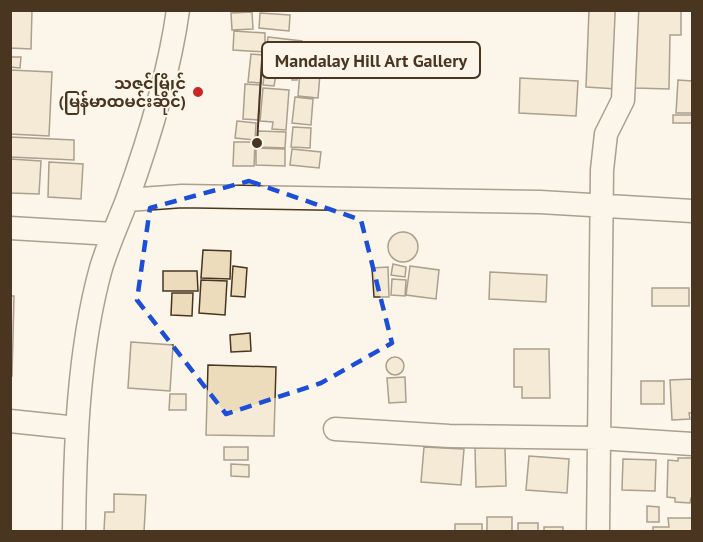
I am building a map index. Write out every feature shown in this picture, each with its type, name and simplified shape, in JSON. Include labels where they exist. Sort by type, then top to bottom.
[{"type":"street","points":[[74,531],[77,428],[94,300],[102,267],[156,111],[175,33],[178,10]]},
{"type":"street","points":[[598,531],[601,206],[606,134],[624,100],[627,10]]},
{"type":"street","points":[[127,200],[182,196],[540,202],[693,211]]},
{"type":"street","points":[[10,228],[113,234]]},
{"type":"street","points":[[10,421],[77,428]]},
{"type":"street","points":[[335,429],[449,436],[599,438],[693,444]]},
{"type":"highlighted area","points":[[249,181],[361,220],[392,343],[321,383],[226,414],[137,300],[150,208]]},
{"type":"building","points":[[10,10],[32,10],[31,49],[10,48]]},
{"type":"building","points":[[589,10],[620,10],[617,89],[586,87]]},
{"type":"building","points":[[637,10],[681,10],[681,35],[670,35],[669,89],[635,88]]},
{"type":"building","points":[[252,12],[253,29],[232,30],[231,13]]},
{"type":"building","points":[[260,13],[290,15],[289,31],[259,28]]},
{"type":"building","points":[[234,31],[265,33],[265,52],[233,50]]},
{"type":"building","points":[[268,37],[302,41],[297,80],[276,75],[274,86],[263,85]]},
{"type":"building","points":[[251,54],[263,55],[261,83],[248,82]]},
{"type":"building","points":[[10,57],[21,57],[20,68],[10,67]]},
{"type":"building","points":[[10,70],[52,72],[49,136],[10,134]]},
{"type":"building","points":[[300,72],[320,74],[318,98],[298,96]]},
{"type":"building","points":[[520,78],[578,81],[576,116],[519,113]]},
{"type":"building","points":[[678,80],[692,81],[692,113],[676,113]]},
{"type":"building","points":[[245,84],[260,85],[258,120],[243,119]]},
{"type":"building","points":[[263,88],[289,90],[286,130],[272,129],[273,122],[260,121]]},
{"type":"building","points":[[295,97],[313,99],[311,125],[292,123]]},
{"type":"building","points":[[673,115],[692,115],[692,123],[673,123]]},
{"type":"building","points":[[237,121],[256,123],[255,140],[235,138]]},
{"type":"building","points":[[293,127],[311,128],[310,148],[291,147]]},
{"type":"building","points":[[258,131],[286,132],[285,148],[257,147]]},
{"type":"building","points":[[10,137],[74,140],[74,160],[10,157]]},
{"type":"building","points":[[234,142],[255,142],[254,166],[233,166]]},
{"type":"building","points":[[256,148],[285,149],[285,166],[256,165]]},
{"type":"building","points":[[292,149],[321,152],[319,168],[290,165]]},
{"type":"building","points":[[10,159],[41,161],[39,194],[10,193]]},
{"type":"building","points":[[49,162],[83,164],[81,199],[48,197]]},
{"type":"building","points":[[403,232],[414,236],[418,247],[414,258],[403,262],[392,258],[388,247],[392,236]]},
{"type":"building","points":[[203,250],[231,251],[230,279],[201,278]]},
{"type":"building","points":[[393,264],[406,267],[405,277],[391,275]]},
{"type":"building","points":[[233,266],[247,268],[245,297],[231,296]]},
{"type":"building","points":[[410,266],[439,270],[436,299],[406,295]]},
{"type":"building","points":[[388,267],[389,297],[374,297],[372,268]]},
{"type":"building","points":[[163,271],[197,271],[198,291],[163,291]]},
{"type":"building","points":[[490,272],[547,275],[546,302],[489,299]]},
{"type":"building","points":[[392,279],[406,280],[405,296],[391,295]]},
{"type":"building","points":[[201,280],[227,281],[225,315],[199,313]]},
{"type":"building","points":[[652,288],[689,288],[689,306],[652,306]]},
{"type":"building","points":[[172,293],[193,293],[192,316],[171,315]]},
{"type":"building","points":[[10,296],[14,296],[12,376],[10,376]]},
{"type":"building","points":[[250,333],[251,351],[231,352],[230,335]]},
{"type":"building","points":[[131,342],[173,345],[170,391],[128,388]]},
{"type":"building","points":[[514,349],[549,349],[550,398],[522,398],[522,387],[514,387]]},
{"type":"building","points":[[391,357],[399,357],[404,362],[402,373],[391,375],[386,370],[386,362]]},
{"type":"building","points":[[208,365],[276,367],[274,436],[206,435]]},
{"type":"building","points":[[405,377],[406,402],[389,403],[387,378]]},
{"type":"building","points":[[692,379],[690,419],[672,420],[670,380]]},
{"type":"building","points":[[641,381],[664,381],[664,404],[641,404]]},
{"type":"building","points":[[170,394],[186,394],[186,410],[169,410]]},
{"type":"building","points":[[224,447],[248,447],[248,460],[224,460]]},
{"type":"building","points":[[424,447],[464,449],[461,485],[421,482]]},
{"type":"building","points":[[475,448],[505,448],[506,486],[476,487]]},
{"type":"building","points":[[529,456],[569,459],[567,493],[526,490]]},
{"type":"building","points":[[678,458],[692,458],[690,503],[675,502],[675,498],[667,497],[668,460],[678,461]]},
{"type":"building","points":[[623,459],[656,460],[655,491],[622,490]]},
{"type":"building","points":[[231,464],[249,465],[249,477],[231,476]]},
{"type":"building","points":[[114,494],[146,495],[144,532],[104,531],[105,512],[114,512]]},
{"type":"building","points":[[647,506],[659,507],[659,522],[647,522]]},
{"type":"building","points":[[487,517],[512,517],[512,532],[487,532]]},
{"type":"building","points":[[668,518],[692,518],[692,532],[653,532],[653,527],[669,527]]},
{"type":"building","points":[[518,523],[538,523],[538,532],[518,532]]},
{"type":"building","points":[[455,524],[482,524],[482,532],[455,532]]},
{"type":"building","points":[[544,527],[563,527],[563,532],[544,532]]},
{"type":"place","name":"သဇင်မြိုင် (မြန်မာထမင်းဆိုင်)","points":[[198,92]]},
{"type":"place","name":"Mandalay Hill Art Gallery","points":[[257,143]]}]
